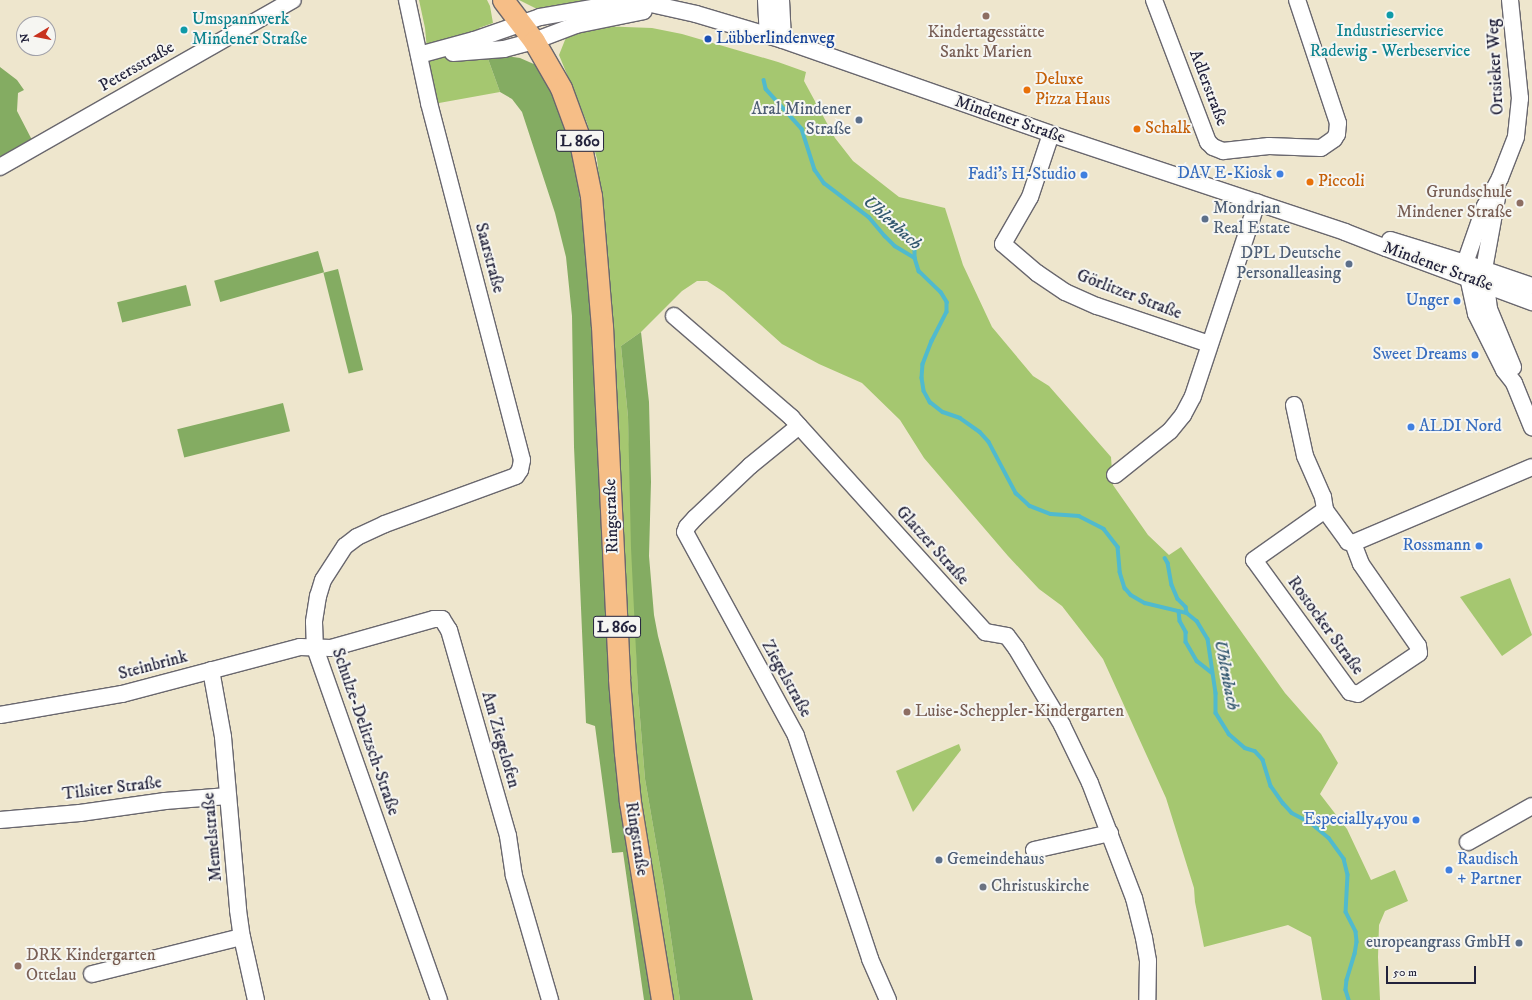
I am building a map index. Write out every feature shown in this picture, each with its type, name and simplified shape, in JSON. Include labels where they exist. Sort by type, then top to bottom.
[{"type":"main road","name":"L 860","points":[[503,0],[534,41]]},
{"type":"main road","name":"Ringstraße","points":[[534,41],[561,88],[570,110],[584,158],[591,196],[603,341],[619,679],[625,752],[630,802],[662,1000]]},
{"type":"street","name":"Petersstraße","points":[[0,167],[293,0]]},
{"type":"street","name":"Saarstraße","points":[[407,0],[431,111],[522,460],[520,470]]},
{"type":"street","points":[[766,0],[776,38]]},
{"type":"street","points":[[776,38],[781,0]]},
{"type":"street","name":"Adlerstraße","points":[[1154,0],[1205,133],[1213,147],[1223,151],[1269,146],[1321,148],[1334,140],[1337,134],[1338,123],[1297,0]]},
{"type":"street","name":"Ortsieker Weg","points":[[1467,270],[1485,206],[1500,178],[1516,137],[1520,106],[1518,69],[1510,0]]},
{"type":"street","name":"Mindener Straße","points":[[522,24],[555,14],[630,1],[642,2],[696,14],[776,38],[1051,134],[1345,232],[1467,270],[1485,277],[1532,302]]},
{"type":"street","name":"Mindener Straße","points":[[534,41],[576,25],[601,18],[640,11],[675,10]]},
{"type":"street","points":[[419,55],[522,24]]},
{"type":"street","points":[[419,55],[504,49],[534,41]]},
{"type":"street","name":"Görlitzer Straße","points":[[1051,134],[1030,197],[1003,244],[1037,273],[1065,292],[1097,306],[1209,344]]},
{"type":"street","name":"Ortsieker Weg","points":[[1500,178],[1485,277],[1490,309],[1513,367],[1514,383]]},
{"type":"street","points":[[1115,474],[1170,431],[1183,415],[1192,396],[1257,202]]},
{"type":"street","points":[[1467,270],[1472,299],[1483,331],[1504,370],[1514,383],[1532,427]]},
{"type":"street","name":"Mindener Straße","points":[[1485,277],[1532,286]]},
{"type":"street","name":"Glatzer Straße","points":[[674,316],[799,426],[985,632],[1006,636],[1016,648],[1062,725],[1090,783],[1110,833],[1134,898],[1144,938],[1148,961],[1147,1000]]},
{"type":"street","name":"Rostocker Straße","points":[[1294,405],[1305,456],[1323,497],[1325,510],[1348,542],[1353,543],[1361,564],[1418,646],[1419,654],[1358,694],[1350,692],[1254,560],[1325,510]]},
{"type":"street","name":"Ziegelstraße","points":[[799,426],[750,466],[695,518],[687,527],[685,532],[796,736],[870,959],[888,1000]]},
{"type":"street","points":[[1353,543],[1532,467]]},
{"type":"street","name":"Schulze-Delitzsch-Straße","points":[[439,1000],[315,648],[314,622],[318,596],[323,580],[345,546],[357,537],[385,524],[505,481],[516,476],[520,470]]},
{"type":"street","name":"Am Ziegelofen","points":[[315,648],[331,648],[434,620],[442,620],[446,623],[506,828],[514,876],[550,1000]]},
{"type":"street","name":"Steinbrink","points":[[0,715],[122,694],[300,647],[315,648]]},
{"type":"street","name":"Memelstraße","points":[[211,670],[223,737],[242,937],[256,1000]]},
{"type":"street","name":"Tilsiter Straße","points":[[0,820],[80,813],[164,801],[228,796]]},
{"type":"street","points":[[1468,842],[1532,806]]},
{"type":"street","points":[[1034,850],[1110,833]]},
{"type":"street","points":[[92,974],[242,937]]},
{"type":"green space","points":[[419,0],[487,0],[490,6],[493,23],[479,28],[500,92],[439,103],[434,100],[430,81],[425,28]]},
{"type":"green space","points":[[519,0],[606,0],[548,9],[535,8]]},
{"type":"green space","points":[[598,26],[652,28],[682,34],[778,62],[806,72],[804,81],[835,138],[853,161],[899,197],[945,208],[963,265],[992,327],[1033,376],[1049,386],[1111,457],[1113,485],[1148,535],[1169,555],[1181,547],[1285,693],[1321,734],[1338,763],[1320,794],[1347,829],[1371,880],[1395,870],[1408,901],[1385,911],[1379,925],[1378,957],[1380,1000],[1322,1000],[1311,937],[1288,925],[1204,947],[1195,902],[1194,888],[1166,798],[1103,659],[1062,606],[1039,589],[1008,556],[924,458],[900,420],[862,383],[819,364],[782,344],[724,292],[707,281],[697,281],[682,291],[641,332],[621,346],[628,417],[638,693],[645,779],[664,889],[680,1000],[672,1000],[644,831],[629,712],[610,305],[605,233],[597,159],[587,123],[559,55],[567,35]]},
{"type":"green space","points":[[498,55],[520,58],[536,65],[552,95],[565,126],[577,178],[587,250],[654,1000],[644,1000],[623,852],[612,853],[595,726],[586,723],[574,447],[572,316],[566,257],[555,213],[522,112],[512,99],[500,92],[487,56]]},
{"type":"green space","points":[[0,67],[17,80],[24,90],[18,93],[17,111],[32,140],[0,159]]},
{"type":"green space","points":[[318,251],[324,272],[220,302],[214,281]]},
{"type":"green space","points":[[338,269],[363,370],[349,374],[323,273]]},
{"type":"green space","points":[[186,285],[191,305],[122,323],[117,302]]},
{"type":"green space","points":[[641,332],[649,402],[651,482],[649,556],[654,615],[658,636],[753,1000],[680,1000],[664,889],[645,779],[638,693],[631,548],[628,417],[621,346]]},
{"type":"green space","points":[[283,403],[290,431],[184,458],[177,429]]},
{"type":"green space","points":[[1510,578],[1532,635],[1502,656],[1460,597]]},
{"type":"green space","points":[[959,744],[961,750],[913,812],[896,771]]},
{"type":"waterway","name":"Uhlenbach","points":[[764,80],[766,89],[802,129],[815,170],[824,183],[869,217],[895,246],[915,258],[919,271],[941,292],[947,302],[947,312],[932,341],[923,364],[922,378],[924,391],[930,402],[943,412],[960,418],[980,432],[989,442],[1016,493],[1030,506],[1051,514],[1079,516],[1104,529],[1118,547],[1120,572],[1125,588],[1131,595],[1145,603],[1187,613],[1197,621],[1208,639],[1216,693],[1216,713],[1229,734],[1245,748],[1255,751],[1263,760],[1271,786],[1283,803],[1292,813],[1311,823],[1329,838],[1344,859],[1348,875],[1346,912],[1356,932],[1357,942],[1347,980],[1346,990],[1349,1000]]},
{"type":"waterway","points":[[906,231],[915,242],[915,258]]},
{"type":"waterway","points":[[1165,558],[1168,563],[1172,585],[1178,599],[1186,607],[1187,613]]},
{"type":"waterway","points":[[1179,611],[1180,621],[1186,632],[1186,642],[1197,661],[1211,672]]},
{"type":"place","name":"Industrieservice Radewig - Werbeservice","points":[[1390,15]]},
{"type":"place","name":"Kindertagesstätte Sankt Marien","points":[[986,16]]},
{"type":"place","name":"Umspannwerk Mindener Straße","points":[[184,30]]},
{"type":"place","name":"Lübberlindenweg","points":[[708,39]]},
{"type":"place","name":"Deluxe Pizza Haus","points":[[1027,90]]},
{"type":"place","name":"Aral Mindener Straße","points":[[859,120]]},
{"type":"place","name":"Schalk","points":[[1137,129]]},
{"type":"place","name":"DAV E-Kiosk","points":[[1280,174]]},
{"type":"place","name":"Fadi's H-Studio","points":[[1084,175]]},
{"type":"place","name":"Piccoli","points":[[1310,182]]},
{"type":"place","name":"Grundschule Mindener Straße","points":[[1520,203]]},
{"type":"place","name":"Mondrian Real Estate","points":[[1205,219]]},
{"type":"place","name":"DPL Deutsche Personalleasing","points":[[1349,264]]},
{"type":"place","name":"Unger","points":[[1457,301]]},
{"type":"place","name":"Sweet Dreams","points":[[1475,355]]},
{"type":"place","name":"ALDI Nord","points":[[1411,427]]},
{"type":"place","name":"Rossmann","points":[[1479,546]]},
{"type":"place","name":"Luise-Scheppler-Kindergarten","points":[[907,712]]},
{"type":"place","name":"Especially4you","points":[[1416,820]]},
{"type":"place","name":"Gemeindehaus","points":[[939,860]]},
{"type":"place","name":"Raudisch + Partner","points":[[1449,870]]},
{"type":"place","name":"Christuskirche","points":[[983,887]]},
{"type":"place","name":"europeangrass GmbH","points":[[1519,943]]},
{"type":"place","name":"DRK Kindergarten Ottelau","points":[[18,966]]}]
